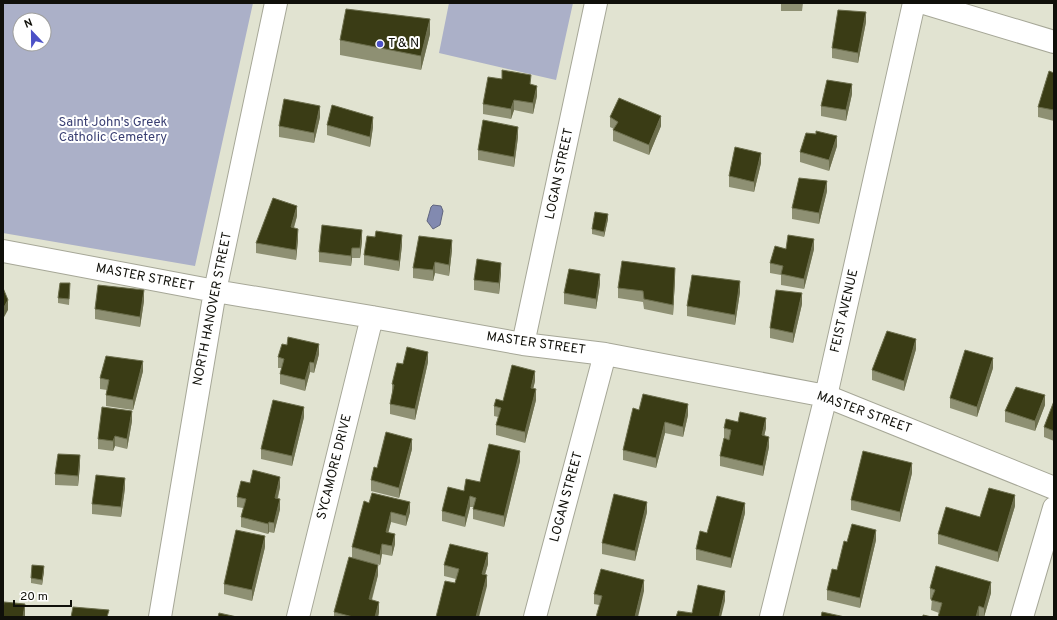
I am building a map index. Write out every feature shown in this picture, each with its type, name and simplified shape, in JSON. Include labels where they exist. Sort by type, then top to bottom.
[{"type":"street","name":"NORTH HANOVER STREET","points":[[160,617],[215,291],[276,3]]},
{"type":"street","name":"LOGAN STREET","points":[[523,344],[596,3]]},
{"type":"street","name":"FEIST AVENUE","points":[[771,617],[826,396],[914,3]]},
{"type":"street","points":[[924,3],[1054,42]]},
{"type":"street","name":"MASTER STREET","points":[[3,251],[215,291],[523,344],[606,354],[826,396],[1054,488]]},
{"type":"street","name":"SYCAMORE DRIVE","points":[[298,617],[372,317]]},
{"type":"street","name":"LOGAN STREET","points":[[536,617],[606,354]]},
{"type":"street","points":[[1022,617],[1054,508]]},
{"type":"green space","name":"Saint John's Greek Catholic Cemetery","points":[[3,3],[253,3],[195,266],[3,233]]},
{"type":"green space","points":[[449,3],[573,3],[556,80],[439,53]]},
{"type":"shaded area","points":[[433,205],[441,206],[443,211],[440,225],[433,229],[427,221]]},
{"type":"building","points":[[346,9],[430,19],[421,56],[340,40]]},
{"type":"building","points":[[838,10],[866,12],[858,53],[832,48]]},
{"type":"building","points":[[502,70],[531,75],[530,84],[537,86],[533,103],[514,100],[511,109],[483,104],[488,77],[502,79]]},
{"type":"building","points":[[1049,71],[1054,73],[1054,110],[1038,107]]},
{"type":"building","points":[[827,80],[852,84],[846,110],[821,106]]},
{"type":"building","points":[[619,98],[661,116],[649,145],[613,130],[618,122],[610,117]]},
{"type":"building","points":[[284,99],[320,106],[314,133],[279,126]]},
{"type":"building","points":[[332,105],[373,117],[370,137],[327,125]]},
{"type":"building","points":[[483,120],[518,127],[514,157],[478,150]]},
{"type":"building","points":[[816,131],[837,136],[829,160],[800,152],[806,133],[816,134]]},
{"type":"building","points":[[735,147],[761,153],[754,182],[729,176]]},
{"type":"building","points":[[799,178],[827,181],[819,213],[792,208]]},
{"type":"building","points":[[273,198],[297,206],[291,227],[298,229],[296,250],[256,243]]},
{"type":"building","points":[[595,212],[608,214],[604,232],[592,229]]},
{"type":"building","points":[[322,225],[362,230],[360,248],[352,248],[351,256],[319,252]]},
{"type":"building","points":[[376,231],[402,235],[399,261],[364,255],[367,236],[375,237]]},
{"type":"building","points":[[788,235],[814,239],[804,279],[781,274],[783,266],[770,263],[775,246],[786,249]]},
{"type":"building","points":[[419,236],[452,240],[449,265],[435,262],[433,270],[413,268]]},
{"type":"building","points":[[477,259],[501,263],[499,283],[474,280]]},
{"type":"building","points":[[622,261],[675,268],[673,305],[644,299],[643,291],[618,288]]},
{"type":"building","points":[[569,269],[600,274],[596,299],[564,293]]},
{"type":"building","points":[[692,275],[740,281],[735,315],[687,306]]},
{"type":"building","points":[[60,283],[70,283],[69,299],[58,298]]},
{"type":"building","points":[[98,285],[144,290],[140,317],[95,309]]},
{"type":"building","points":[[3,288],[8,300],[3,309]]},
{"type":"building","points":[[776,290],[802,293],[793,333],[770,328]]},
{"type":"building","points":[[887,331],[916,339],[904,381],[872,370]]},
{"type":"building","points":[[288,337],[319,344],[314,363],[310,362],[305,380],[280,374],[284,359],[278,357],[282,344],[287,345]]},
{"type":"building","points":[[407,347],[428,352],[415,409],[390,404],[394,385],[392,384],[397,363],[403,364]]},
{"type":"building","points":[[965,350],[993,358],[977,407],[950,398]]},
{"type":"building","points":[[106,356],[143,361],[133,400],[106,395],[109,380],[100,378]]},
{"type":"building","points":[[512,365],[535,371],[531,388],[536,389],[525,432],[496,425],[501,408],[494,406],[496,399],[503,401]]},
{"type":"building","points":[[1016,387],[1045,395],[1035,421],[1005,411]]},
{"type":"building","points":[[643,394],[688,404],[683,427],[665,422],[656,458],[623,450],[633,408],[639,410]]},
{"type":"building","points":[[273,400],[304,407],[292,456],[261,449]]},
{"type":"building","points":[[1054,401],[1054,431],[1044,427]]},
{"type":"building","points":[[102,407],[132,411],[127,439],[115,436],[113,441],[98,439]]},
{"type":"building","points":[[740,412],[766,418],[762,435],[769,437],[763,466],[720,456],[724,438],[729,440],[731,430],[724,428],[726,419],[738,422]]},
{"type":"building","points":[[386,432],[412,439],[399,488],[371,480],[374,467],[377,468]]},
{"type":"building","points":[[489,444],[520,451],[504,516],[473,509],[476,498],[470,496],[465,517],[442,511],[448,487],[464,491],[466,479],[480,482]]},
{"type":"building","points":[[863,451],[912,463],[900,512],[851,500]]},
{"type":"building","points":[[58,454],[80,455],[78,476],[55,474]]},
{"type":"building","points":[[253,470],[280,477],[275,498],[280,499],[274,523],[269,522],[268,524],[241,517],[246,499],[237,497],[241,481],[250,483]]},
{"type":"building","points":[[96,475],[125,478],[121,507],[92,504]]},
{"type":"building","points":[[989,488],[1015,495],[998,552],[938,534],[946,507],[980,517]]},
{"type":"building","points":[[372,493],[410,502],[406,516],[391,512],[386,532],[395,534],[392,546],[382,544],[380,555],[352,547],[364,501],[369,503]]},
{"type":"building","points":[[614,494],[647,502],[635,551],[602,543]]},
{"type":"building","points":[[717,496],[745,503],[731,558],[696,549],[700,531],[707,533]]},
{"type":"building","points":[[852,524],[876,530],[860,598],[827,590],[832,569],[837,570],[844,541],[847,542]]},
{"type":"building","points":[[236,530],[265,536],[252,590],[224,584]]},
{"type":"building","points":[[450,544],[488,553],[482,574],[487,575],[476,617],[436,617],[445,581],[455,583],[459,569],[444,565]]},
{"type":"building","points":[[349,557],[378,565],[369,599],[379,602],[375,617],[353,617],[334,612]]},
{"type":"building","points":[[32,565],[44,566],[42,580],[31,578]]},
{"type":"building","points":[[936,566],[991,582],[984,608],[979,606],[976,617],[938,617],[942,603],[931,600],[935,590],[930,588]]},
{"type":"building","points":[[601,569],[644,580],[635,617],[596,617],[602,596],[594,594]]},
{"type":"building","points":[[698,585],[725,591],[719,617],[676,617],[678,611],[692,613]]},
{"type":"building","points":[[4,602],[25,604],[23,617],[3,617]]},
{"type":"building","points":[[73,607],[109,610],[107,617],[71,617]]},
{"type":"building","points":[[822,612],[845,617],[821,617]]},
{"type":"building","points":[[219,613],[237,617],[218,617]]},
{"type":"place","name":"T & N","points":[[380,44]]}]
